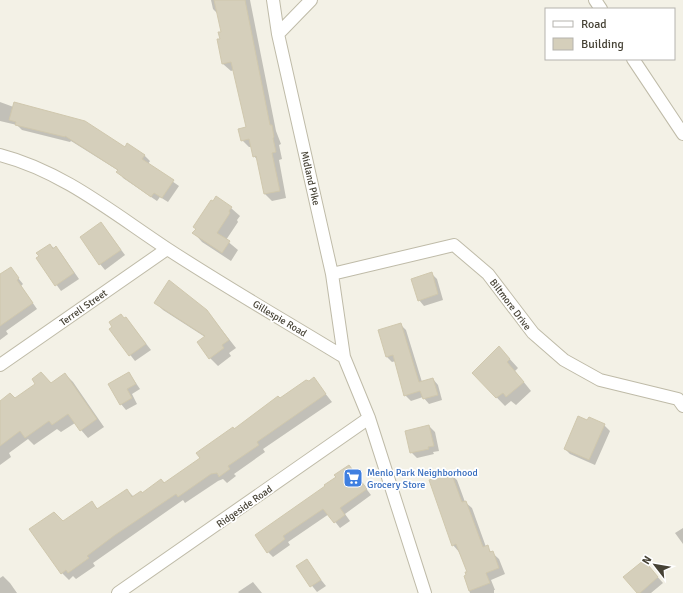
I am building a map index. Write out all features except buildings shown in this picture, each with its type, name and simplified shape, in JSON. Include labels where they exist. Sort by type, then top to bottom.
[{"type":"street","name":"Midland Pike","points":[[273,0],[278,34],[332,274],[344,357]]},
{"type":"street","points":[[278,34],[311,0]]},
{"type":"street","points":[[634,60],[683,134]]},
{"type":"street","name":"Gillespie Road","points":[[0,155],[18,160],[70,183],[167,249],[344,357]]},
{"type":"street","name":"Biltmore Drive","points":[[332,274],[454,245],[488,274],[533,333],[564,360],[600,380],[681,398]]},
{"type":"street","name":"Terrell Street","points":[[0,365],[167,249]]},
{"type":"street","points":[[344,357],[369,418],[425,593]]},
{"type":"street","name":"Ridgeside Road","points":[[118,593],[369,418]]},
{"type":"place","name":"Menlo Park Neighborhood Grocery Store","points":[[353,478]]}]
